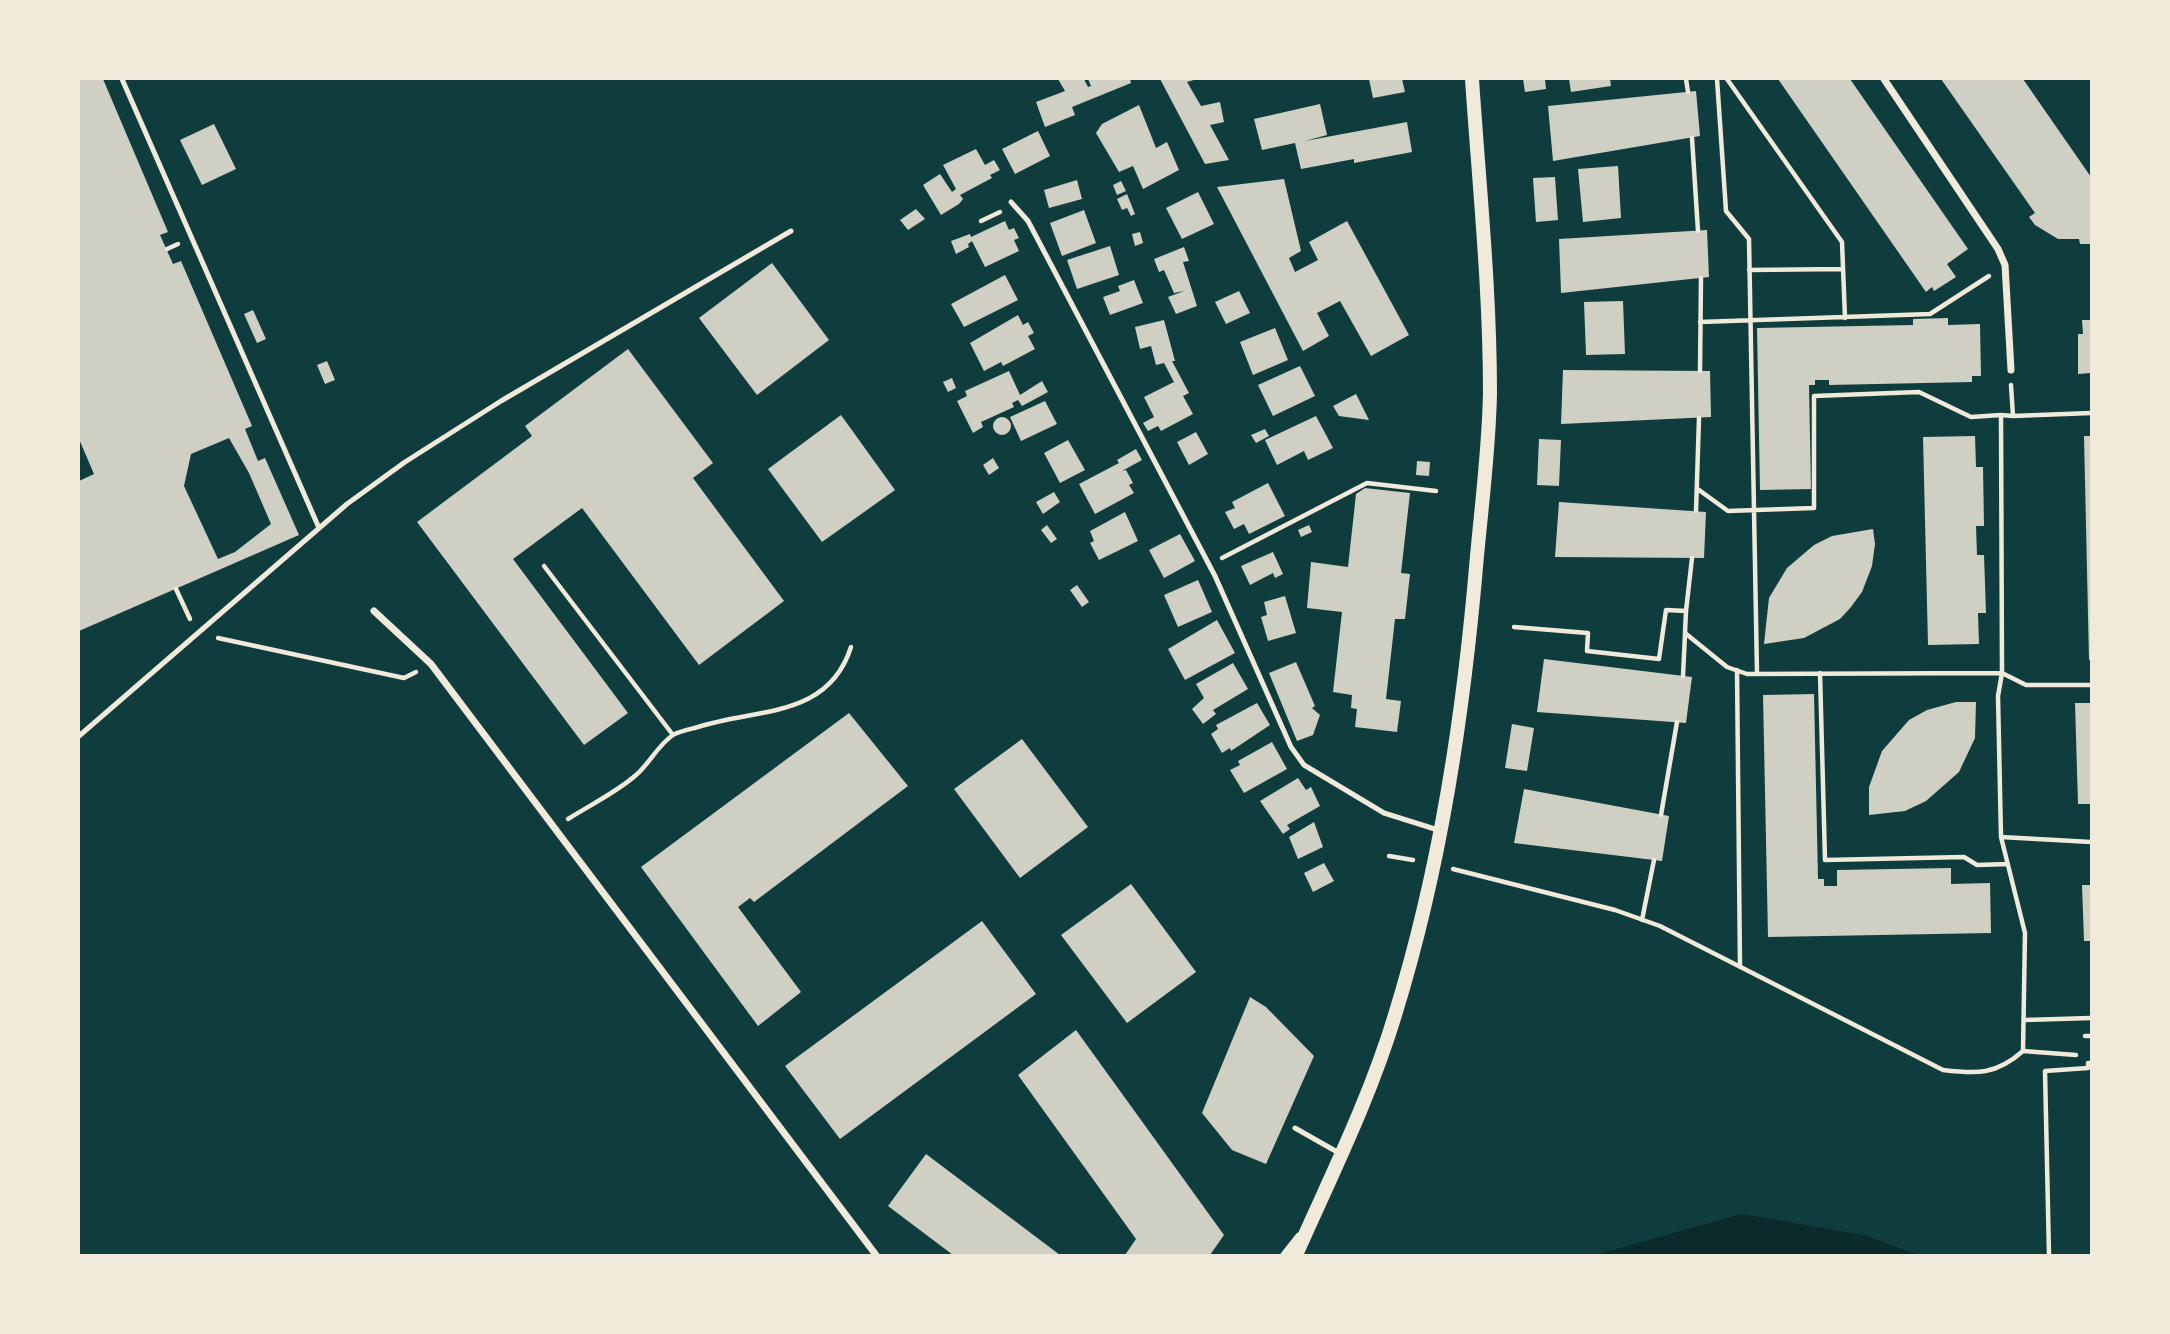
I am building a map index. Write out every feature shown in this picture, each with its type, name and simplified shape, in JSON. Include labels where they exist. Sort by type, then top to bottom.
[{"type":"main road","points":[[1294,1255],[1341,1154],[1395,1015],[1436,864],[1472,618],[1490,396],[1488,289],[1472,79]]},
{"type":"street","points":[[1884,79],[1989,233],[2005,265],[2011,370]]},
{"type":"street","points":[[374,611],[431,664],[876,1255]]},
{"type":"street","points":[[1284,1255],[1311,1222]]},
{"type":"lane","points":[[122,79],[320,528]]},
{"type":"lane","points":[[1011,202],[1028,221],[1209,565],[1291,747],[1304,765],[1384,813],[1441,830]]},
{"type":"lane","points":[[79,736],[347,504],[405,462],[500,401],[791,231]]},
{"type":"lane","points":[[1295,1128],[1341,1154]]},
{"type":"path","points":[[1686,79],[1688,92]]},
{"type":"path","points":[[1717,79],[1726,211],[1748,239],[1757,673]]},
{"type":"path","points":[[1727,79],[1842,242],[1845,318]]},
{"type":"path","points":[[1692,138],[1698,231]]},
{"type":"path","points":[[1700,321],[1930,314],[2005,265]]},
{"type":"path","points":[[1749,270],[1843,269]]},
{"type":"path","points":[[1700,371],[1701,278]]},
{"type":"path","points":[[2011,370],[2013,415]]},
{"type":"path","points":[[1699,490],[1728,511],[1814,508],[1814,396],[1919,392],[1971,417],[2091,413]]},
{"type":"path","points":[[1389,856],[1436,864],[1642,919],[1943,1070],[1986,1072],[2006,1066],[2023,1051],[2025,933],[2001,837],[1998,696],[2002,673],[2001,415]]},
{"type":"path","points":[[1696,511],[1699,490],[1699,418]]},
{"type":"path","points":[[1209,565],[1367,483],[1436,491]]},
{"type":"path","points":[[1683,676],[1692,558]]},
{"type":"path","points":[[544,566],[673,735]]},
{"type":"path","points":[[176,589],[197,634],[404,678],[431,664]]},
{"type":"path","points":[[1514,627],[1588,633],[1587,651],[1659,659],[1666,610],[1686,611]]},
{"type":"path","points":[[1685,633],[1727,667],[1757,673],[2002,673],[2026,685],[2091,685]]},
{"type":"path","points":[[555,828],[635,776],[673,735],[712,723],[789,708],[813,696],[829,685],[847,660],[851,647]]},
{"type":"path","points":[[1737,670],[1740,967]]},
{"type":"path","points":[[1820,673],[1825,860],[1964,857],[1977,865],[2008,864]]},
{"type":"path","points":[[1661,815],[1677,722]]},
{"type":"path","points":[[2001,837],[2091,842]]},
{"type":"path","points":[[1642,919],[1654,860]]},
{"type":"path","points":[[2025,1020],[2091,1018]]},
{"type":"path","points":[[2023,1051],[2076,1055]]},
{"type":"path","points":[[2049,1255],[2045,1072],[2088,1068],[2088,1063],[2091,1063]]},
{"type":"water","points":[[1741,1214],[1864,1235],[1918,1255],[1595,1255]]},
{"type":"building","points":[[79,79],[103,79],[168,232],[160,235],[173,264],[181,261],[252,426],[245,429],[258,461],[265,458],[299,535],[79,631],[79,481],[94,474],[79,439]],"holes":[[[229,438],[249,473],[271,524],[235,552],[218,559],[184,486],[191,454]]]},
{"type":"building","points":[[1058,79],[1084,79],[1088,87],[1091,86],[1088,79],[1130,79],[1131,83],[1072,107],[1075,115],[1045,127],[1036,102],[1065,91]]},
{"type":"building","points":[[1160,79],[1197,79],[1187,82],[1201,106],[1220,102],[1224,122],[1210,125],[1229,160],[1205,164]]},
{"type":"building","points":[[1369,79],[1402,79],[1405,92],[1373,98]]},
{"type":"building","points":[[1523,79],[1545,79],[1546,89],[1525,92]]},
{"type":"building","points":[[1569,79],[1610,79],[1611,86],[1571,92]]},
{"type":"building","points":[[1778,79],[1850,79],[1968,249],[1947,264],[1956,277],[1934,291],[1932,287],[1926,292]]},
{"type":"building","points":[[1941,79],[2023,79],[2091,177],[2091,244],[2080,244],[2079,239],[2058,239],[2035,225],[2029,217],[2035,213]]},
{"type":"building","points":[[1696,91],[1700,136],[1553,161],[1548,106]]},
{"type":"building","points":[[1320,104],[1327,135],[1305,141],[1407,122],[1412,152],[1301,169],[1295,143],[1262,150],[1254,119]]},
{"type":"building","points":[[1139,105],[1156,148],[1167,142],[1179,170],[1143,189],[1133,166],[1119,172],[1096,133],[1102,124]]},
{"type":"building","points":[[214,124],[236,169],[202,185],[180,140]]},
{"type":"building","points":[[1038,131],[1050,156],[1015,174],[1002,149]]},
{"type":"building","points":[[976,149],[985,165],[994,160],[1000,170],[990,175],[992,178],[960,195],[963,199],[959,204],[941,215],[923,185],[940,174],[952,192],[956,189],[943,165]]},
{"type":"building","points":[[1618,166],[1621,218],[1583,222],[1578,169]]},
{"type":"building","points":[[1555,177],[1558,220],[1536,222],[1533,178]]},
{"type":"building","points":[[1284,179],[1301,251],[1289,258],[1295,272],[1318,260],[1309,242],[1347,221],[1409,335],[1371,356],[1340,301],[1317,313],[1329,336],[1303,351],[1217,187]]},
{"type":"building","points":[[1077,180],[1082,199],[1049,208],[1044,190]]},
{"type":"building","points":[[1121,181],[1126,191],[1117,195],[1113,185]]},
{"type":"building","points":[[1198,192],[1214,224],[1182,239],[1166,208]]},
{"type":"building","points":[[1127,194],[1135,214],[1131,216],[1127,208],[1122,210],[1117,199]]},
{"type":"building","points":[[916,209],[925,219],[908,230],[900,220]]},
{"type":"building","points":[[1084,210],[1096,243],[1062,256],[1050,223]]},
{"type":"building","points":[[1005,221],[1009,230],[1014,228],[1019,238],[1014,240],[1019,251],[985,267],[972,241],[968,244],[969,247],[956,254],[951,241],[970,234],[971,237]]},
{"type":"building","points":[[1707,230],[1709,277],[1561,293],[1559,239]]},
{"type":"building","points":[[1140,232],[1143,243],[1135,246],[1132,234]]},
{"type":"building","points":[[1110,246],[1119,275],[1077,289],[1067,260]]},
{"type":"building","points":[[1184,247],[1189,261],[1183,262],[1197,306],[1176,314],[1168,297],[1184,291],[1174,293],[1164,270],[1159,272],[1154,259]]},
{"type":"building","points":[[772,263],[829,340],[757,395],[699,318]]},
{"type":"building","points":[[1005,275],[1018,300],[964,327],[951,304]]},
{"type":"building","points":[[1134,280],[1143,303],[1110,315],[1103,297],[1120,291],[1118,286]]},
{"type":"building","points":[[1239,291],[1250,313],[1226,324],[1215,302]]},
{"type":"building","points":[[1623,301],[1625,354],[1586,355],[1584,302]]},
{"type":"building","points":[[253,310],[266,339],[257,343],[244,314]]},
{"type":"building","points":[[1018,315],[1023,325],[1028,322],[1034,333],[1028,336],[1035,349],[1003,366],[1001,362],[984,371],[970,343]]},
{"type":"building","points":[[1948,318],[1948,325],[1980,324],[1981,376],[1972,376],[1972,382],[1829,385],[1829,380],[1815,380],[1815,385],[1809,385],[1811,489],[1760,490],[1757,328],[1913,325],[1913,319]]},
{"type":"building","points":[[1164,320],[1175,361],[1172,361],[1189,393],[1183,396],[1193,414],[1161,431],[1158,426],[1148,431],[1143,423],[1154,417],[1144,397],[1174,382],[1164,363],[1156,365],[1151,346],[1140,349],[1135,327]]},
{"type":"building","points":[[2082,320],[2091,320],[2091,373],[2078,374],[2078,334],[2083,334]]},
{"type":"building","points":[[1275,328],[1288,360],[1253,375],[1240,342]]},
{"type":"building","points":[[628,349],[713,463],[693,478],[784,601],[699,665],[582,508],[513,559],[628,713],[584,745],[417,522],[532,436],[525,426]]},
{"type":"building","points":[[327,361],[335,380],[325,384],[317,365]]},
{"type":"building","points":[[1300,366],[1315,396],[1273,416],[1258,385]]},
{"type":"building","points":[[1563,370],[1710,371],[1711,417],[1561,424]]},
{"type":"building","points":[[1009,371],[1020,395],[1042,381],[1048,392],[1022,406],[1018,400],[1012,403],[1014,407],[981,422],[983,427],[973,433],[957,401],[967,396],[965,391]]},
{"type":"building","points":[[952,378],[956,388],[948,392],[943,382]]},
{"type":"building","points":[[1356,394],[1369,420],[1339,416],[1333,406]]},
{"type":"building","points":[[1045,401],[1057,424],[1021,441],[1010,417]]},
{"type":"building","points":[[841,415],[895,490],[822,542],[768,469]]},
{"type":"building","points":[[1316,416],[1333,448],[1308,460],[1304,451],[1277,465],[1265,440]]},
{"type":"building","points":[[1002,417],[1008,420],[1011,426],[1008,432],[1002,435],[996,432],[993,426],[996,420]]},
{"type":"building","points":[[1265,429],[1269,436],[1256,443],[1251,435]]},
{"type":"building","points":[[1196,432],[1208,454],[1189,465],[1177,442]]},
{"type":"building","points":[[1975,436],[1976,467],[1983,467],[1984,526],[1976,526],[1977,555],[1984,555],[1986,613],[1978,613],[1979,644],[1928,645],[1923,437]]},
{"type":"building","points":[[2084,436],[2091,436],[2091,660],[2089,660]]},
{"type":"building","points":[[1539,439],[1561,440],[1559,486],[1537,485]]},
{"type":"building","points":[[1068,440],[1085,470],[1060,483],[1044,453]]},
{"type":"building","points":[[1136,449],[1142,460],[1122,471],[1126,470],[1133,483],[1129,485],[1134,493],[1095,514],[1079,484],[1119,463],[1117,460]]},
{"type":"building","points":[[993,458],[999,468],[989,475],[983,465]]},
{"type":"building","points":[[1417,461],[1430,462],[1429,476],[1416,475]]},
{"type":"building","points":[[1268,483],[1285,516],[1249,534],[1244,524],[1234,529],[1225,512],[1235,508],[1232,502]]},
{"type":"building","points":[[1365,488],[1410,493],[1401,573],[1410,574],[1405,619],[1395,619],[1386,699],[1401,701],[1397,732],[1355,727],[1357,709],[1351,708],[1352,695],[1333,692],[1342,612],[1307,608],[1311,562],[1348,567],[1356,494]]},
{"type":"building","points":[[1054,492],[1060,502],[1043,514],[1036,502]]},
{"type":"building","points":[[1559,502],[1706,512],[1704,558],[1555,557]]},
{"type":"building","points":[[1125,512],[1138,541],[1099,560],[1090,543],[1094,541],[1090,531]]},
{"type":"building","points":[[1047,525],[1057,539],[1051,543],[1041,530]]},
{"type":"building","points":[[1309,525],[1312,532],[1301,537],[1298,530]]},
{"type":"building","points":[[1873,529],[1875,544],[1872,566],[1862,592],[1840,619],[1804,638],[1764,644],[1769,598],[1787,568],[1814,545],[1832,536]]},
{"type":"building","points":[[1180,534],[1195,561],[1164,578],[1149,550]]},
{"type":"building","points":[[1273,552],[1283,574],[1275,578],[1273,573],[1250,585],[1241,566]]},
{"type":"building","points":[[1198,580],[1212,612],[1178,627],[1164,595]]},
{"type":"building","points":[[1077,585],[1089,602],[1082,607],[1070,590]]},
{"type":"building","points":[[1285,596],[1296,633],[1268,641],[1261,617],[1267,615],[1264,602]]},
{"type":"building","points":[[1217,620],[1235,653],[1185,680],[1168,649]]},
{"type":"building","points":[[1544,659],[1692,677],[1686,723],[1537,712]]},
{"type":"building","points":[[1296,662],[1315,706],[1312,708],[1320,715],[1313,735],[1297,741],[1269,673]]},
{"type":"building","points":[[1233,663],[1248,689],[1213,710],[1216,714],[1203,724],[1192,709],[1204,698],[1196,684]]},
{"type":"building","points":[[1814,694],[1818,879],[1824,879],[1824,886],[1837,886],[1837,870],[1951,868],[1951,884],[1990,883],[1991,933],[1768,937],[1763,695]]},
{"type":"building","points":[[1956,702],[1976,702],[1975,738],[1959,772],[1926,801],[1905,811],[1869,815],[1869,787],[1882,751],[1909,720],[1927,710]]},
{"type":"building","points":[[1257,703],[1270,725],[1231,751],[1230,748],[1222,753],[1211,734],[1218,729],[1216,725]]},
{"type":"building","points":[[2075,703],[2091,703],[2091,804],[2078,804]]},
{"type":"building","points":[[849,713],[908,786],[754,902],[750,898],[738,907],[801,992],[758,1026],[641,867]]},
{"type":"building","points":[[1512,724],[1534,728],[1527,771],[1505,768]]},
{"type":"building","points":[[1022,739],[1088,827],[1020,878],[954,789]]},
{"type":"building","points":[[1272,742],[1287,769],[1244,793],[1230,770],[1240,765],[1238,761]]},
{"type":"building","points":[[1298,778],[1306,790],[1311,787],[1320,806],[1287,825],[1290,829],[1283,834],[1260,801]]},
{"type":"building","points":[[1524,789],[1669,816],[1662,861],[1514,843]]},
{"type":"building","points":[[1314,822],[1323,847],[1298,859],[1289,837]]},
{"type":"building","points":[[1324,863],[1334,881],[1313,892],[1304,873]]},
{"type":"building","points":[[1131,884],[1196,972],[1127,1023],[1061,935]]},
{"type":"building","points":[[2082,885],[2091,885],[2091,941],[2084,941]]},
{"type":"building","points":[[982,921],[1036,994],[840,1139],[785,1066]]},
{"type":"building","points":[[1250,997],[1266,1007],[1314,1056],[1266,1164],[1232,1150],[1202,1113]]},
{"type":"building","points":[[1076,1030],[1224,1235],[1210,1255],[1125,1255],[1136,1239],[1018,1075]]},
{"type":"building","points":[[926,1154],[1060,1255],[953,1255],[888,1206]]}]
